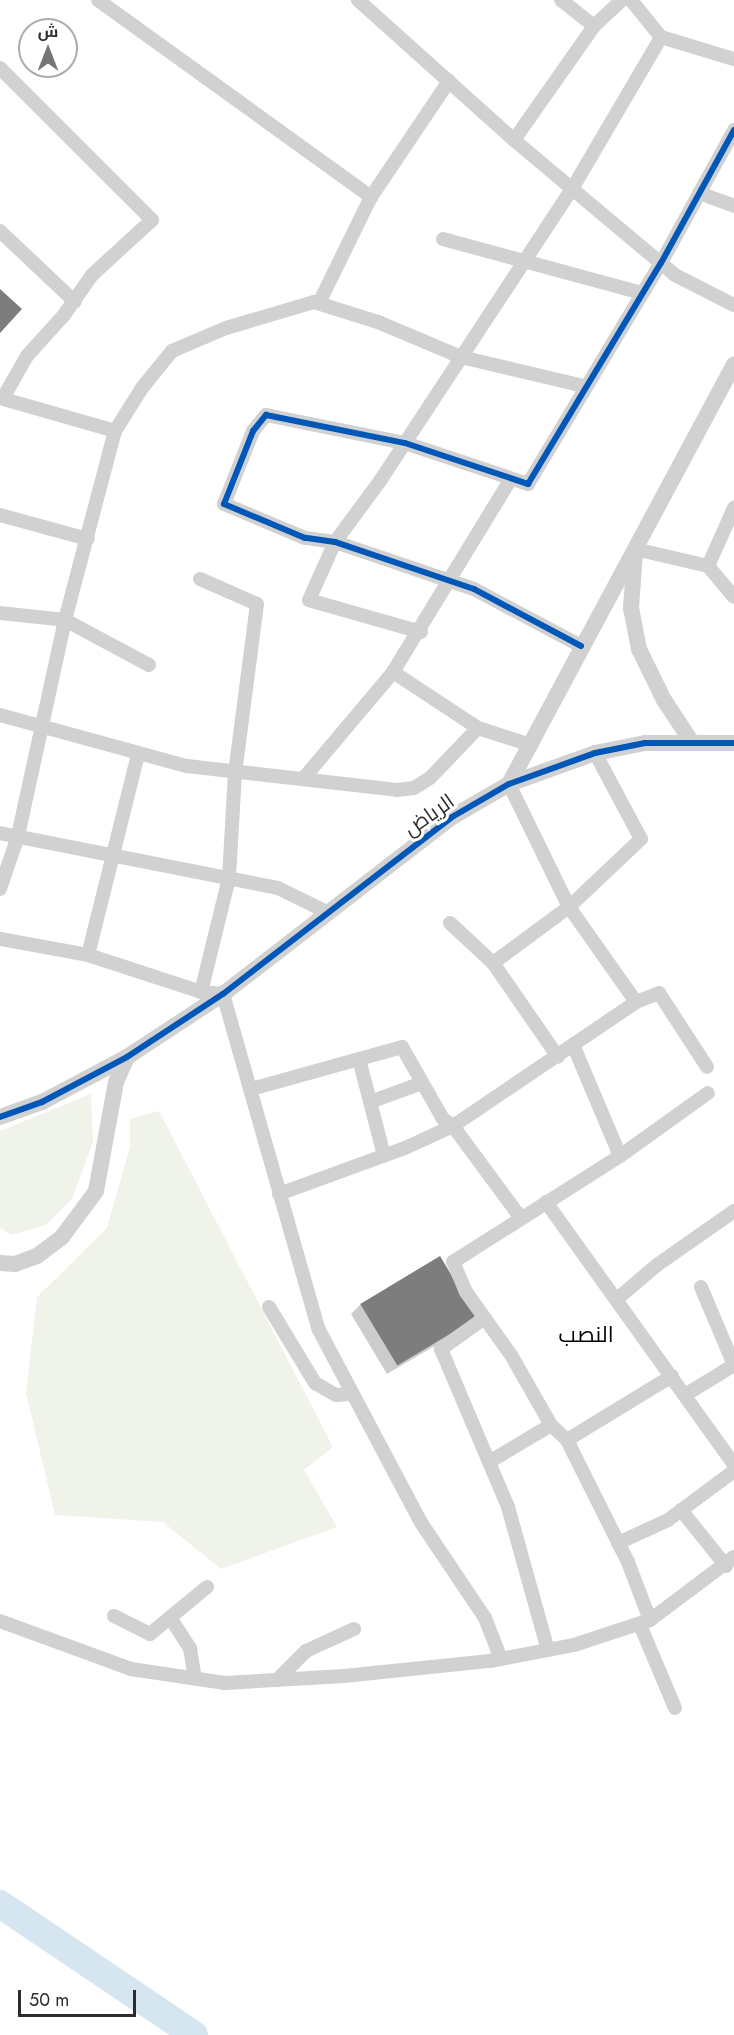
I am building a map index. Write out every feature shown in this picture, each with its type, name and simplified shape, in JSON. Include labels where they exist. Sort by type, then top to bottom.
[{"type":"street","points":[[358,0],[514,140],[661,263],[675,274],[734,305]]},
{"type":"street","points":[[561,0],[594,26]]},
{"type":"street","points":[[514,140],[594,26],[622,0]]},
{"type":"street","points":[[631,0],[661,37],[734,59]]},
{"type":"street","points":[[102,1],[371,197]]},
{"type":"street","points":[[421,632],[309,600],[335,542],[405,442],[573,189],[661,37]]},
{"type":"street","points":[[0,68],[152,220],[92,275],[75,302],[27,356],[2,398],[115,431]]},
{"type":"street","points":[[319,303],[371,197],[449,81]]},
{"type":"street","points":[[581,646],[474,589],[335,542],[305,538],[224,504],[253,431],[266,415],[405,442],[528,484],[584,386],[661,263],[734,130]]},
{"type":"street","points":[[699,193],[734,207]]},
{"type":"street","points":[[0,231],[75,302]]},
{"type":"street","points":[[443,239],[642,293]]},
{"type":"street","points":[[0,889],[18,836],[66,620],[115,431],[142,388],[172,351],[226,328],[319,303],[461,357],[584,386]]},
{"type":"street","points":[[636,1002],[569,907],[509,784],[734,364]]},
{"type":"street","points":[[303,779],[393,672],[421,632],[511,479]]},
{"type":"street","points":[[708,566],[734,508]]},
{"type":"street","points":[[0,515],[88,539]]},
{"type":"street","points":[[635,549],[708,566],[734,597]]},
{"type":"street","points":[[635,549],[631,608],[639,649],[664,700],[691,741]]},
{"type":"street","points":[[200,579],[257,604],[235,773],[229,878],[201,992]]},
{"type":"street","points":[[0,613],[66,620],[149,664]]},
{"type":"street","points":[[393,672],[478,728],[531,745]]},
{"type":"street","points":[[0,715],[138,754],[235,773],[397,790],[414,788],[430,778],[478,728]]},
{"type":"street","name":"الرياض","points":[[0,1117],[42,1102],[127,1057],[223,994],[452,817],[509,784],[595,753],[645,743],[691,741],[734,743]]},
{"type":"street","points":[[493,963],[569,907],[641,838],[595,753]]},
{"type":"street","points":[[88,955],[111,855],[138,754]]},
{"type":"street","points":[[0,833],[278,888],[327,912]]},
{"type":"street","points":[[450,923],[493,963],[558,1057]]},
{"type":"street","points":[[0,939],[88,955],[201,992],[223,994],[319,1330],[350,1394],[420,1521],[485,1618],[501,1659]]},
{"type":"street","points":[[279,1194],[384,1156],[453,1126],[574,1047],[636,1002],[659,993],[707,1066]]},
{"type":"street","points":[[251,1089],[402,1047],[443,1119],[453,1126],[520,1217]]},
{"type":"street","points":[[574,1047],[620,1156]]},
{"type":"street","points":[[0,1263],[15,1264],[37,1256],[62,1237],[96,1191],[116,1082],[127,1057]]},
{"type":"street","points":[[359,1059],[384,1156]]},
{"type":"street","points":[[370,1102],[422,1083]]},
{"type":"street","points":[[675,1708],[618,1543],[567,1440],[551,1425],[512,1356],[483,1319],[453,1262],[520,1217],[620,1156],[708,1093]]},
{"type":"street","points":[[546,1202],[734,1465]]},
{"type":"street","points":[[617,1299],[657,1265],[734,1211]]},
{"type":"street","points":[[685,1395],[734,1365],[701,1287]]},
{"type":"street","points":[[269,1306],[315,1383],[336,1395],[350,1394]]},
{"type":"street","points":[[483,1319],[441,1349],[508,1506],[548,1650]]},
{"type":"street","points":[[567,1440],[672,1376]]},
{"type":"street","points":[[489,1462],[551,1425]]},
{"type":"street","points":[[618,1543],[681,1510],[734,1471]]},
{"type":"street","points":[[0,1621],[130,1669],[225,1683],[501,1659],[548,1650],[645,1622],[730,1562],[681,1510]]},
{"type":"street","points":[[114,1616],[150,1634],[207,1587]]},
{"type":"street","points":[[171,1619],[190,1648],[195,1679]]},
{"type":"street","points":[[277,1680],[306,1651],[354,1629]]},
{"type":"shaded area","points":[[91,1094],[93,1142],[72,1199],[46,1225],[11,1235],[0,1228],[0,1131]]},
{"type":"shaded area","points":[[159,1111],[333,1447],[304,1470],[337,1527],[221,1569],[163,1522],[55,1515],[26,1393],[37,1297],[107,1228],[130,1147],[130,1119]]},
{"type":"building","points":[[0,289],[22,309],[0,333]]},
{"type":"building","points":[[440,1256],[477,1318],[397,1366],[360,1304]]},
{"type":"waterway","points":[[0,1904],[194,2035]]},
{"type":"cycle path","points":[[581,646],[474,589],[335,542],[305,538],[224,504],[253,431],[266,415],[405,443],[528,484],[661,263],[734,130]]},
{"type":"cycle path","points":[[0,1117],[42,1102],[127,1057],[223,994],[452,817],[509,784],[595,753],[645,743],[734,743]]},
{"type":"district","name":"النصب","points":[[586,1335]]}]
